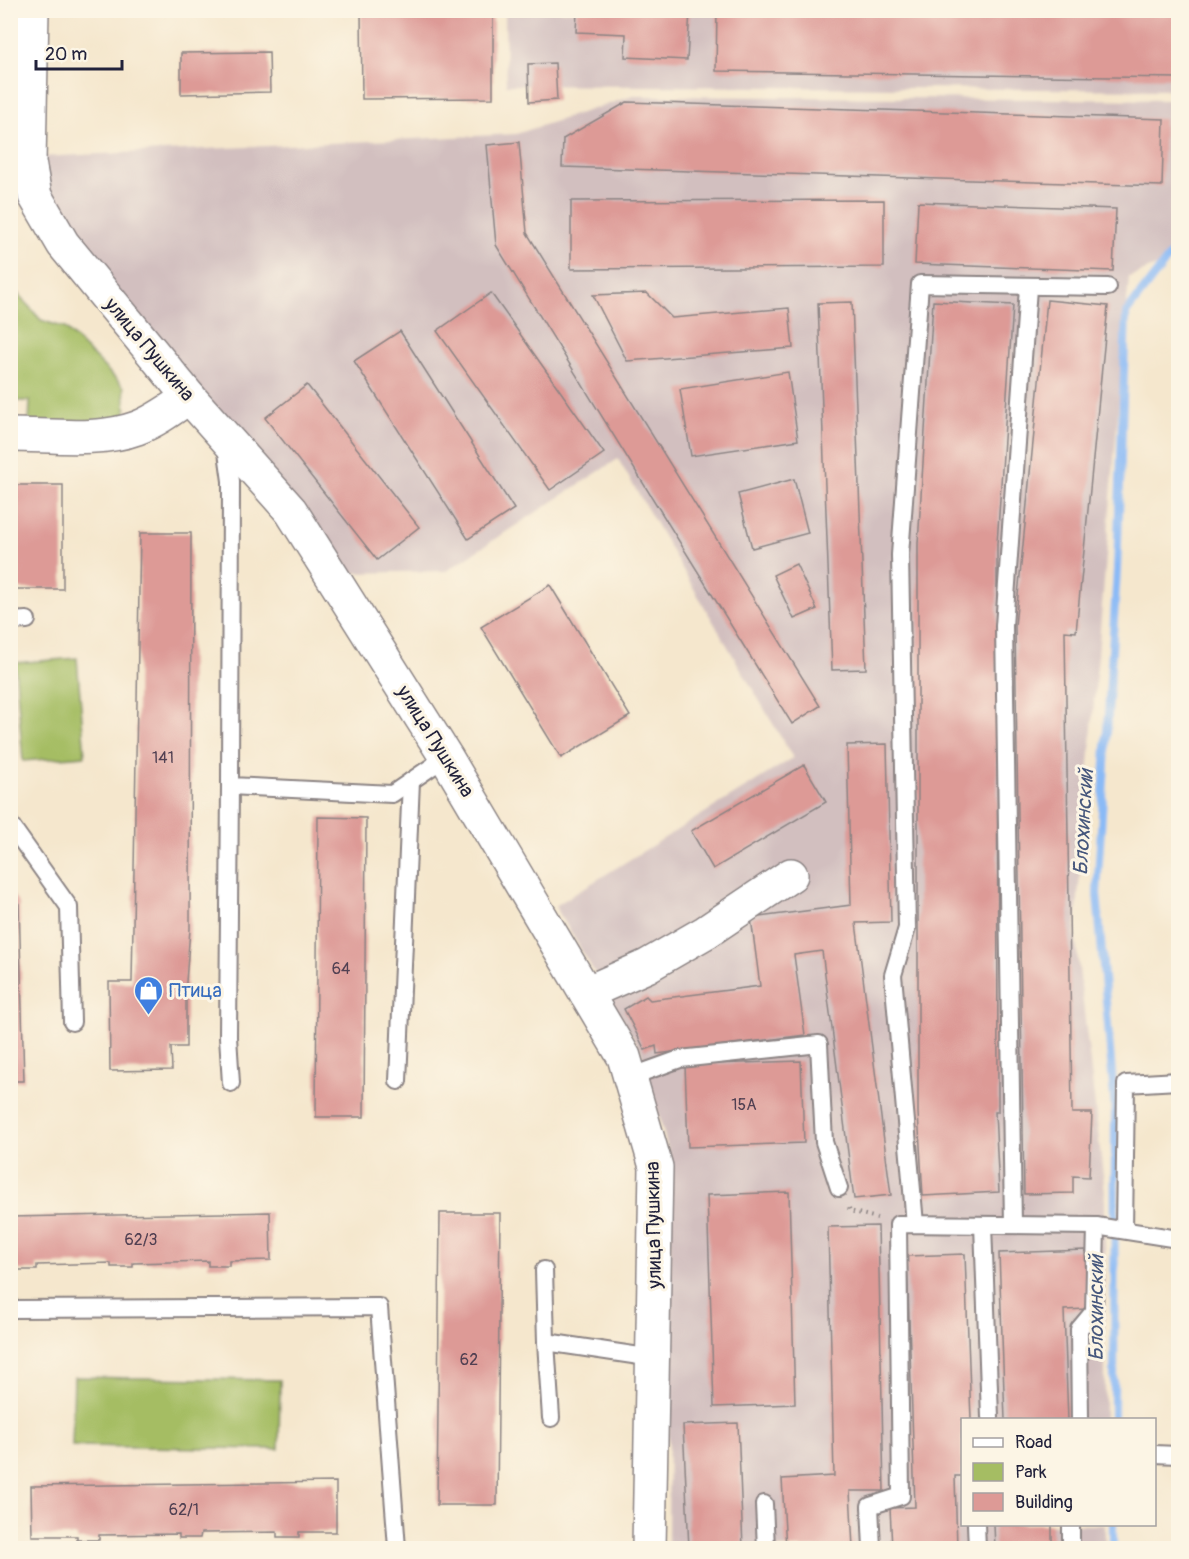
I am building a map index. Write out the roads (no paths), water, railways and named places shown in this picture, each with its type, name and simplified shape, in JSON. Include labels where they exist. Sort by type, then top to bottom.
[{"type":"street","name":"улица Пушкина","points":[[32,10],[20,162],[35,196],[63,244],[189,397],[291,511],[446,757],[624,1057],[656,1167],[649,1548]]},
{"type":"street","points":[[10,435],[109,435],[137,428],[164,415],[189,397]]},
{"type":"street","points":[[586,993],[647,966],[706,932],[791,874]]},
{"type":"lane","points":[[872,1548],[870,1506],[902,1496],[907,1224],[893,975],[907,928],[900,555],[920,284],[1028,288],[1108,287]]},
{"type":"lane","points":[[1013,1225],[1004,626],[1028,288]]},
{"type":"lane","points":[[224,437],[231,481],[228,1037],[231,1083]]},
{"type":"lane","points":[[230,786],[392,794],[446,757]]},
{"type":"lane","points":[[398,1082],[411,781]]},
{"type":"lane","points":[[10,825],[69,908],[72,1022]]},
{"type":"lane","points":[[630,1077],[680,1059],[819,1044],[824,1142],[839,1188]]},
{"type":"lane","points":[[1132,1231],[1126,1084],[1179,1081]]},
{"type":"lane","points":[[907,1224],[1098,1227],[1179,1239]]},
{"type":"lane","points":[[983,1225],[990,1417]]},
{"type":"lane","points":[[1080,1418],[1079,1329],[1094,1311],[1098,1227]]},
{"type":"lane","points":[[544,1270],[551,1418]]},
{"type":"lane","points":[[10,1309],[379,1307],[397,1548]]},
{"type":"lane","points":[[546,1342],[653,1358]]},
{"type":"lane","points":[[1156,1454],[1179,1455]]},
{"type":"lane","points":[[764,1504],[766,1548]]},
{"type":"lane","points":[[976,1526],[977,1548]]},
{"type":"lane","points":[[1071,1526],[1071,1548]]},
{"type":"waterway","name":"Блохинский","points":[[1114,1418],[1115,1110],[1097,893],[1117,570],[1126,313],[1178,245]]},
{"type":"waterway","name":"Блохинский","points":[[1113,1526],[1113,1548]]},
{"type":"place","name":"Птица","points":[[148,1016]]}]
